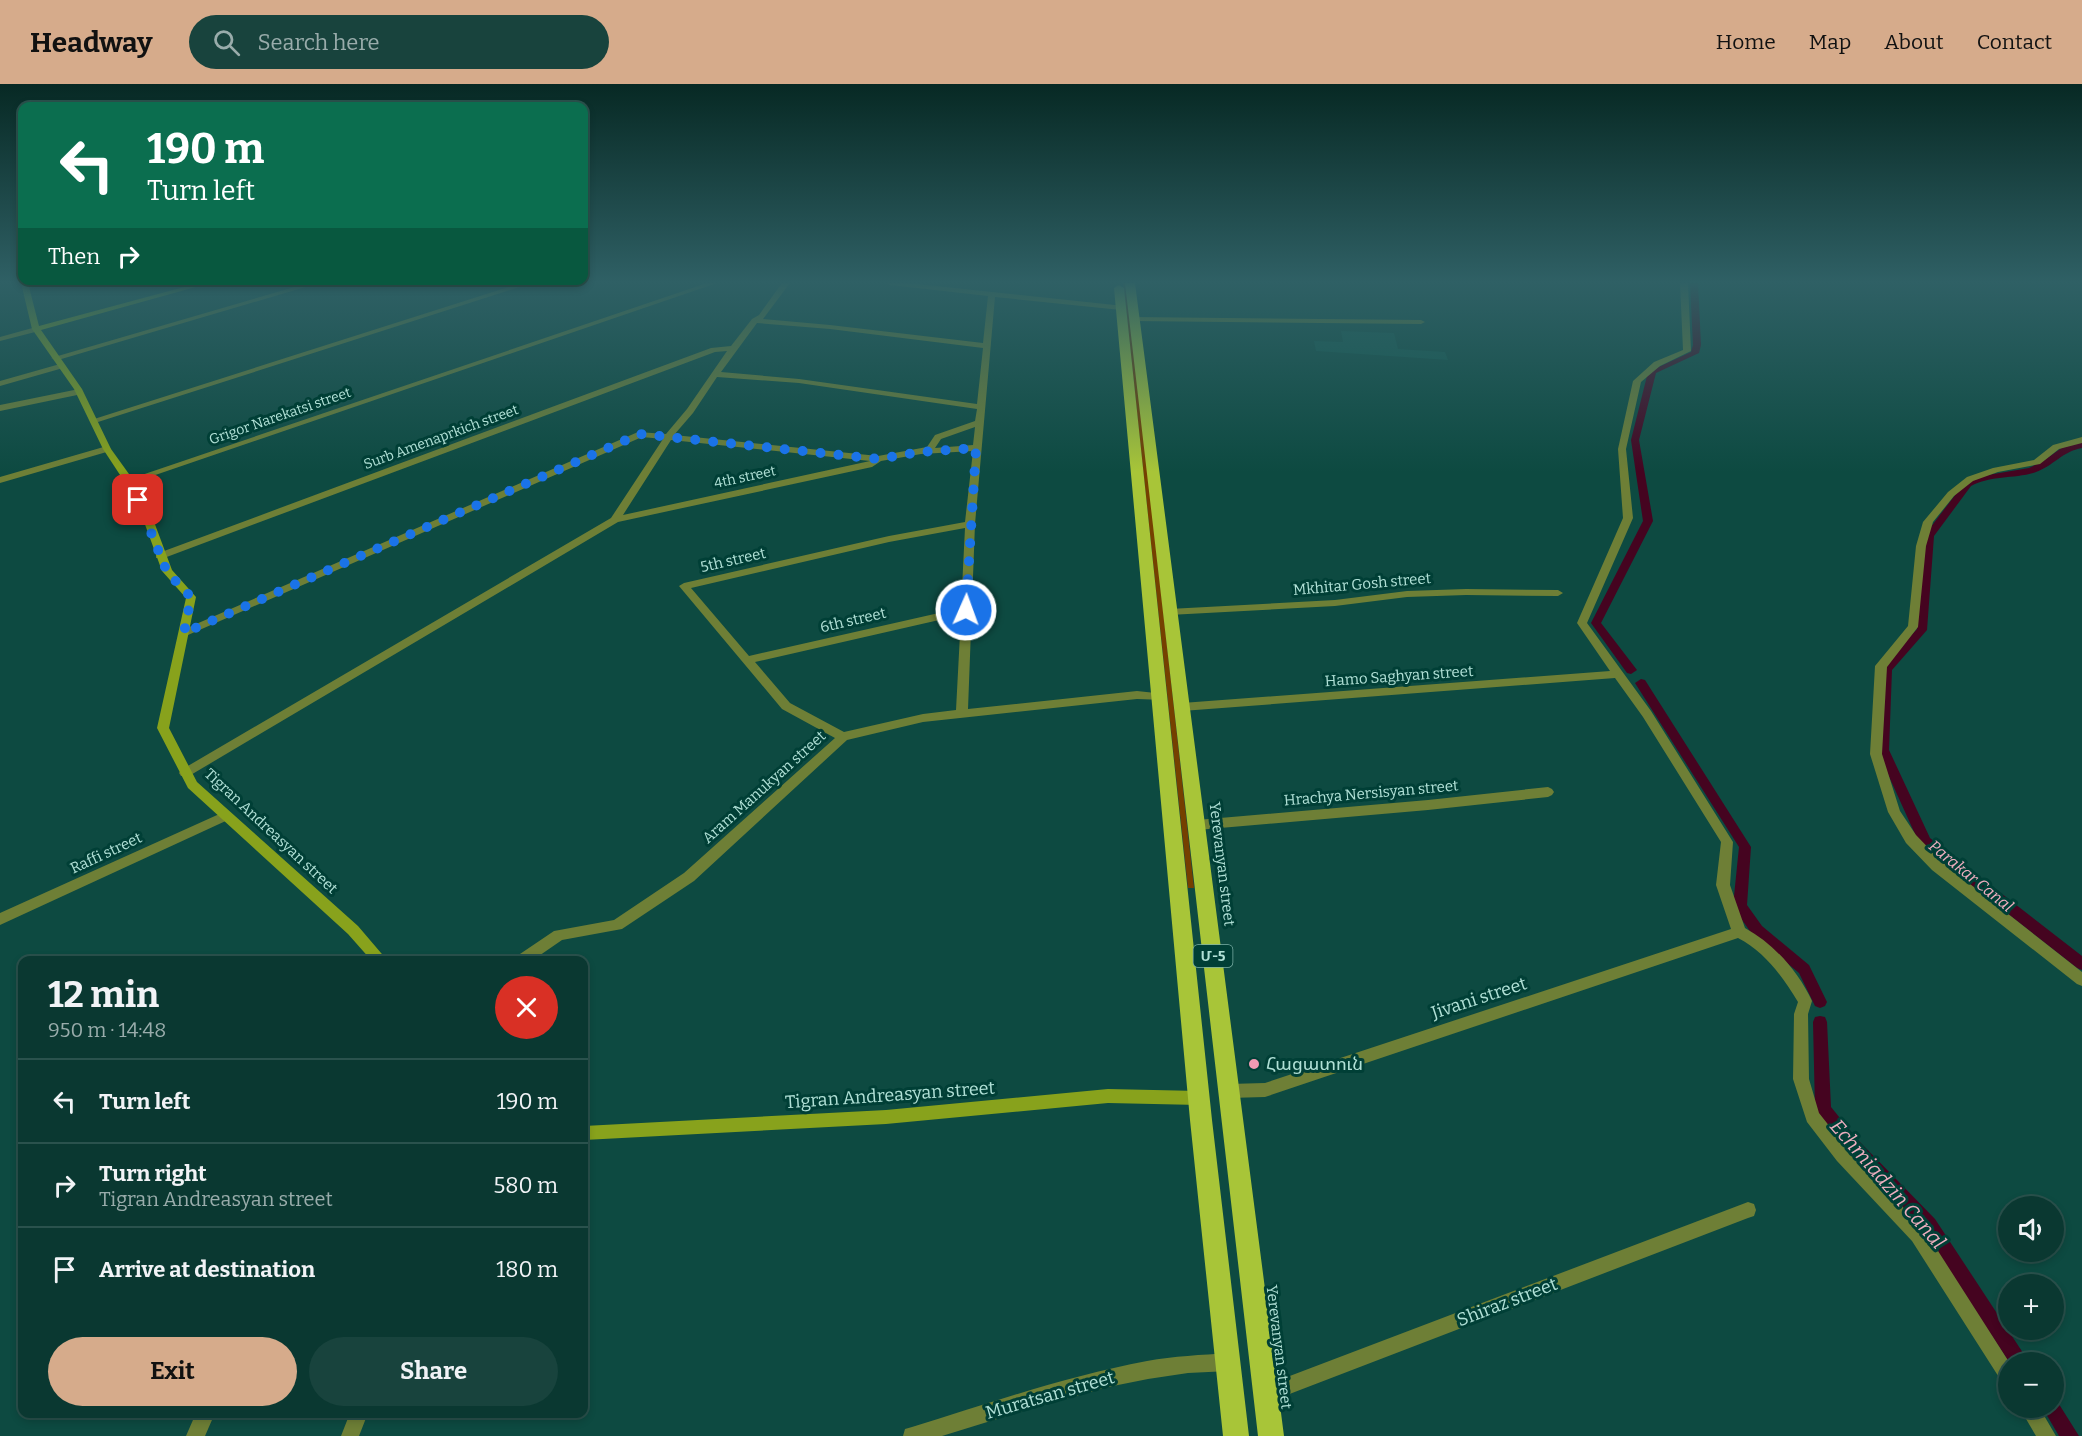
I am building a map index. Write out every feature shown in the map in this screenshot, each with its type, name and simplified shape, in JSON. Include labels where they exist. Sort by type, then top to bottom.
[{"type":"highway","name":"Մ-5","points":[[1126,346],[1145,475]]},
{"type":"highway","name":"Մ-5","points":[[1136,346],[1161,697],[1183,937],[1236,1436]]},
{"type":"highway","name":"Yerevanyan street","points":[[1145,475],[1169,612],[1182,707],[1271,1436]]},
{"type":"highway","points":[[1183,937],[1189,931],[1197,928],[1205,931],[1211,938]]},
{"type":"main road","name":"Tigran Andreasyan street","points":[[47,346],[79,392],[95,420],[107,449],[129,481],[148,519],[167,572],[191,597],[163,728],[185,773],[192,785],[352,930],[376,956]]},
{"type":"main road","name":"Tigran Andreasyan street","points":[[588,1133],[886,1117],[1108,1096],[1199,1098]]},
{"type":"street","points":[[0,384],[58,362],[110,346]]},
{"type":"street","points":[[95,420],[329,346]]},
{"type":"street","name":"Grigor Narekatsi street","points":[[129,481],[527,346]]},
{"type":"street","points":[[962,715],[970,524],[987,346]]},
{"type":"street","points":[[1687,346],[1687,351],[1657,364],[1637,381],[1622,449],[1628,518],[1582,623],[1619,674],[1727,842],[1723,885],[1739,932],[1758,941],[1775,957],[1805,1001],[1801,1014],[1802,1079],[1812,1117],[1843,1156],[1918,1235],[1998,1360]]},
{"type":"street","points":[[185,773],[615,520],[673,430],[690,411],[733,348]]},
{"type":"street","name":"Surb Amenaprkich street","points":[[160,556],[714,350],[733,348]]},
{"type":"street","points":[[714,374],[799,381],[981,407]]},
{"type":"street","points":[[0,408],[79,392]]},
{"type":"street","points":[[921,452],[930,449],[938,437],[979,423]]},
{"type":"street","points":[[184,633],[640,434],[878,459],[921,452],[976,448]]},
{"type":"street","points":[[2082,440],[2056,447],[2037,462],[1996,470],[1970,479],[1951,494],[1928,522],[1921,546],[1913,627],[1881,666],[1876,754],[1894,812],[1911,839],[1937,866],[2082,980]]},
{"type":"street","points":[[0,480],[107,449]]},
{"type":"street","name":"4th street","points":[[615,520],[872,464],[878,459]]},
{"type":"street","name":"5th street","points":[[843,737],[786,706],[684,586],[889,539],[970,524]]},
{"type":"street","name":"Mkhitar Gosh street","points":[[1169,612],[1335,603],[1407,594],[1558,593]]},
{"type":"street","name":"6th street","points":[[747,660],[966,610]]},
{"type":"street","name":"Hamo Saghyan street","points":[[1182,707],[1619,674]]},
{"type":"street","name":"Aram Manukyan street","points":[[528,956],[559,935],[617,925],[689,877],[843,737],[923,718],[1137,696],[1161,697]]},
{"type":"street","name":"Hrachya Nersisyan street","points":[[1197,825],[1548,792]]},
{"type":"street","name":"Raffi street","points":[[0,919],[226,816]]},
{"type":"street","name":"Jivani street","points":[[1229,1091],[1265,1090],[1739,932]]},
{"type":"street","name":"Shiraz street","points":[[1266,1394],[1749,1210]]},
{"type":"street","name":"Muratsan street","points":[[912,1436],[1117,1375],[1190,1363],[1229,1362]]},
{"type":"street","points":[[195,1436],[204,1418]]},
{"type":"street","points":[[350,1436],[357,1418]]},
{"type":"street","points":[[2035,1418],[2047,1436]]},
{"type":"shaded area","points":[[1130,346],[1134,346],[1194,888],[1188,888]]},
{"type":"shaded area","points":[[1315,346],[1397,346],[1398,349],[1445,352],[1448,360],[1316,351]]},
{"type":"waterway","name":"Echmiadzin Canal","points":[[1631,670],[1596,623],[1648,521],[1635,440],[1652,372],[1695,353],[1697,346]]},
{"type":"waterway","name":"Parakar Canal","points":[[2082,445],[2066,449],[2032,470],[1982,478],[1968,484],[1929,536],[1922,630],[1886,669],[1883,750],[1925,841],[2082,964]]},
{"type":"waterway","name":"Echmiadzin Canal","points":[[1641,683],[1745,847],[1740,906],[1757,930],[1804,969],[1820,1002]]},
{"type":"waterway","name":"Echmiadzin Canal","points":[[1820,1022],[1823,1109],[1851,1144],[1929,1225],[2013,1352]]},
{"type":"waterway","name":"Echmiadzin Canal","points":[[2058,1418],[2070,1436]]},
{"type":"place","name":"Հացատուն","points":[[1254,1064]]},
{"type":"route","points":[[138,500],[148,519],[167,572],[191,597],[184,633],[640,434],[878,459],[921,452],[976,448],[966,610]]}]
